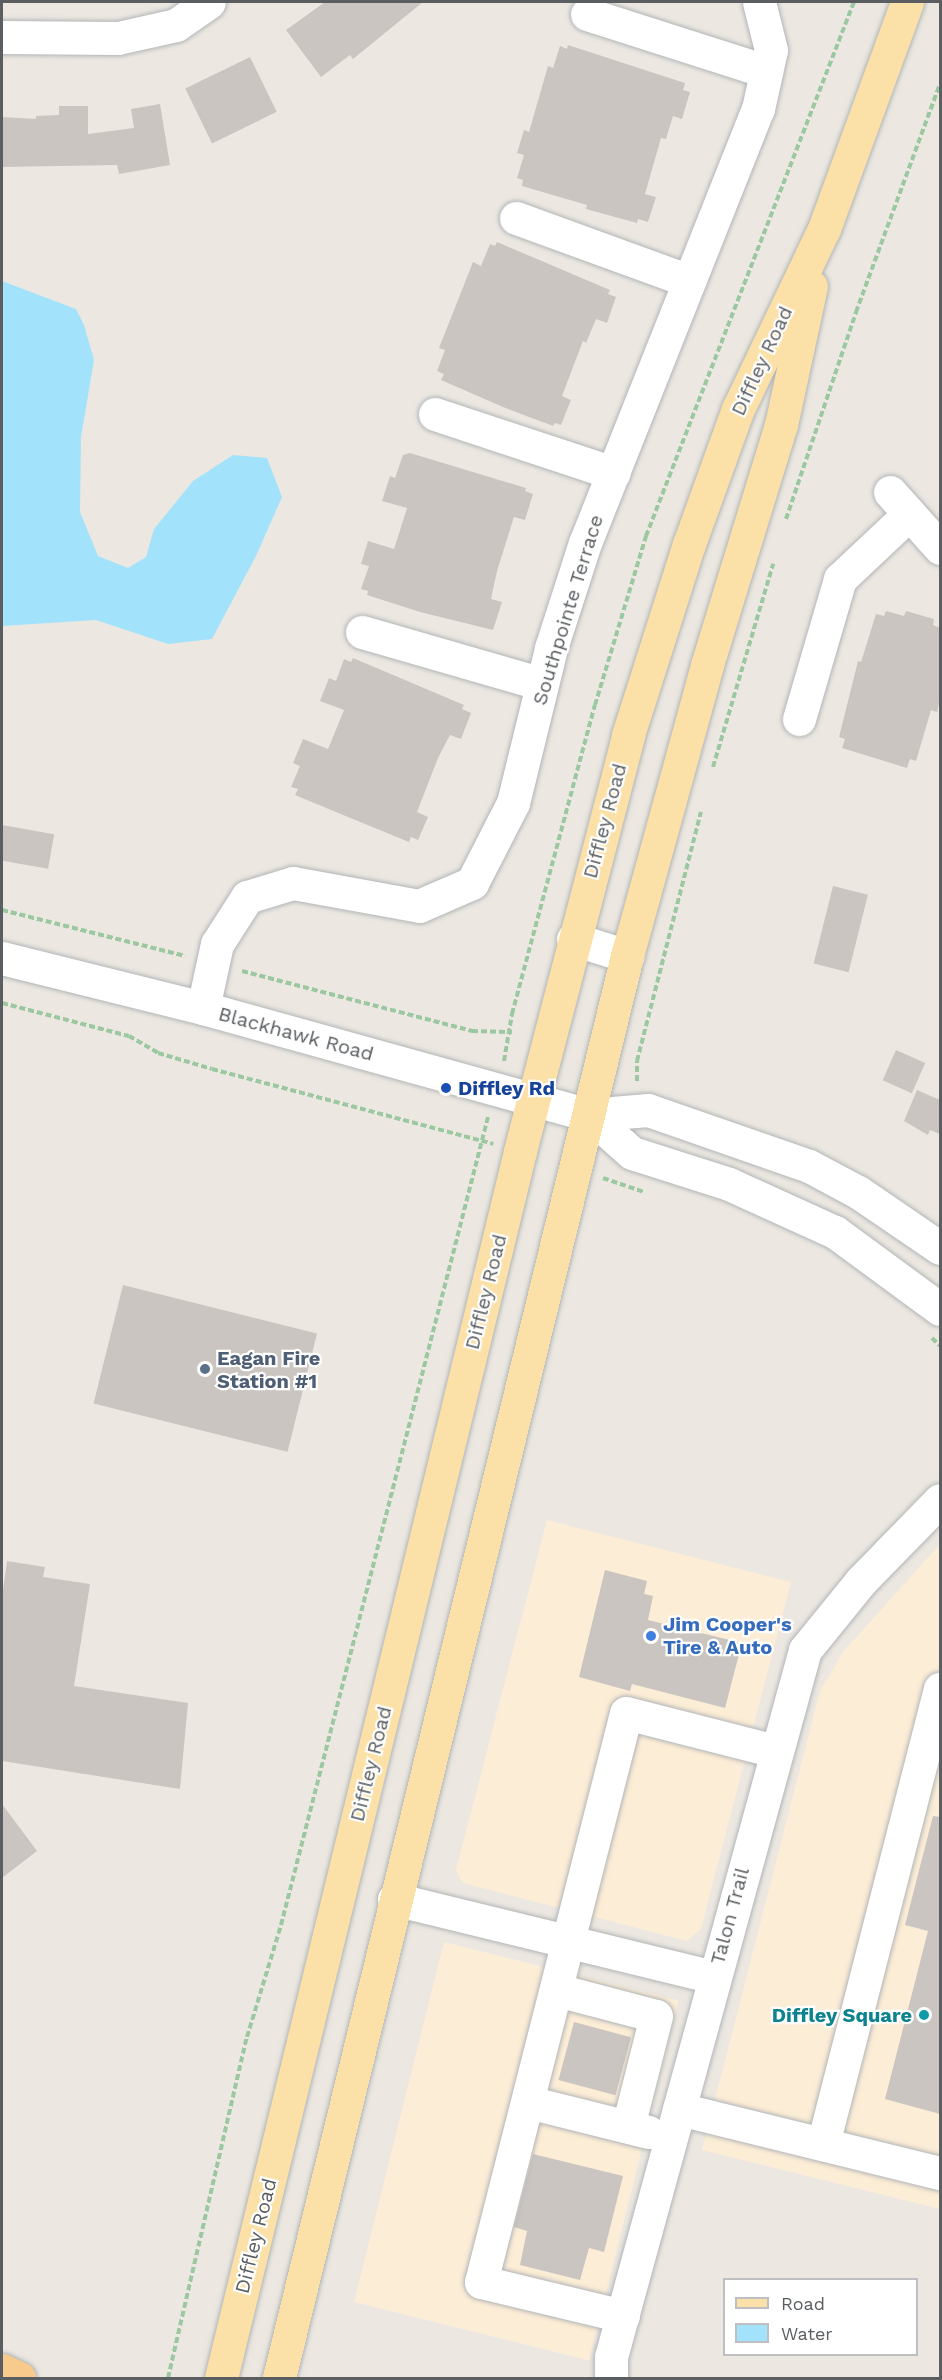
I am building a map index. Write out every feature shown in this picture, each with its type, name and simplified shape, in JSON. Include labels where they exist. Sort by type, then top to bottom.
[{"type":"highway","points":[[2,2370],[19,2379]]},
{"type":"main road","name":"Diffley Road","points":[[221,2379],[533,1099],[628,735],[689,544],[738,409],[824,229],[907,2]]},
{"type":"main road","name":"Diffley Road","points":[[279,2379],[394,1899],[627,956],[701,686],[781,425],[824,229]]},
{"type":"street","points":[[2,37],[118,38],[176,25],[209,2]]},
{"type":"street","name":"Southpointe Terrace","points":[[203,1008],[217,944],[247,897],[293,882],[419,906],[472,883],[513,803],[542,684],[585,543],[758,109],[771,50],[759,2]]},
{"type":"street","points":[[587,14],[766,71]]},
{"type":"street","points":[[516,218],[689,281]]},
{"type":"street","points":[[435,414],[613,473]]},
{"type":"street","points":[[799,719],[840,579],[900,503],[940,548]]},
{"type":"street","points":[[362,632],[542,684]]},
{"type":"street","points":[[573,939],[627,956]]},
{"type":"street","name":"Blackhawk Road","points":[[2,958],[203,1008],[589,1115],[636,1108],[743,1141],[809,1166],[858,1192],[940,1248]]},
{"type":"street","name":"Blackhawk Road","points":[[589,1115],[632,1153],[729,1184],[788,1208],[835,1232],[934,1321]]},
{"type":"street","name":"Talon Trail","points":[[611,2379],[611,2357],[775,1751],[805,1650],[861,1581],[940,1500]]},
{"type":"street","points":[[823,2144],[940,1689]]},
{"type":"street","points":[[622,2316],[481,2282],[626,1713],[775,1751]]},
{"type":"street","points":[[394,1899],[714,1977]]},
{"type":"street","points":[[556,1990],[656,2016],[628,2127]]},
{"type":"street","points":[[528,2102],[628,2127],[675,2123],[823,2144],[940,2173]]},
{"type":"path","points":[[784,527],[856,312],[940,84]]},
{"type":"path","points":[[711,774],[774,561]]},
{"type":"path","points":[[636,1108],[638,1061],[702,806]]},
{"type":"path","points":[[2,910],[472,1030],[512,1032]]},
{"type":"path","points":[[2,1003],[129,1036],[158,1053],[212,1069],[481,1140]]},
{"type":"path","points":[[632,1153],[628,1186],[650,1193]]},
{"type":"path","points":[[934,1321],[940,1346]]},
{"type":"shaded area","points":[[547,1520],[791,1582],[701,1929],[687,1941],[463,1883],[456,1870]]},
{"type":"shaded area","points":[[940,1544],[940,2209],[702,2150],[820,1691],[843,1652]]},
{"type":"shaded area","points":[[444,1942],[679,2001],[589,2361],[354,2302]]},
{"type":"water","points":[[2,281],[76,309],[84,325],[94,360],[81,437],[80,512],[98,556],[128,568],[146,557],[154,529],[193,481],[233,455],[267,458],[282,497],[256,556],[212,639],[168,644],[96,620],[2,626]]},
{"type":"building","points":[[325,2],[423,2],[353,59],[350,55],[321,77],[286,30]]},
{"type":"building","points":[[568,45],[685,83],[683,90],[690,92],[682,119],[673,116],[666,139],[661,138],[645,194],[656,197],[648,222],[638,219],[637,223],[586,209],[587,205],[522,186],[523,180],[517,178],[524,155],[517,153],[524,130],[529,132],[548,66],[553,68],[560,46],[567,49]]},
{"type":"building","points":[[250,57],[277,112],[212,143],[185,89]]},
{"type":"building","points":[[160,104],[170,165],[119,174],[117,165],[2,167],[2,117],[36,119],[36,116],[59,115],[59,106],[88,106],[88,134],[134,128],[131,109]]},
{"type":"building","points":[[497,242],[610,290],[608,294],[616,297],[607,323],[596,319],[586,343],[583,341],[562,396],[571,400],[561,425],[555,423],[553,426],[441,380],[444,374],[437,371],[445,350],[439,348],[473,262],[481,266],[490,244],[495,246]]},
{"type":"building","points":[[410,453],[526,488],[525,491],[533,494],[525,520],[514,517],[497,571],[491,599],[502,602],[493,630],[420,612],[367,595],[368,591],[361,589],[369,566],[361,564],[368,541],[394,549],[407,508],[382,501],[390,476],[395,478],[403,455]]},
{"type":"building","points":[[886,611],[904,616],[906,611],[934,619],[933,625],[940,628],[940,699],[937,712],[931,710],[916,761],[910,759],[907,768],[842,748],[845,739],[839,737],[858,661],[861,662],[876,614],[884,616]]},
{"type":"building","points":[[353,658],[464,705],[462,709],[471,713],[461,739],[450,735],[438,758],[417,812],[428,817],[418,840],[411,837],[409,842],[295,795],[298,789],[291,787],[300,766],[293,763],[303,739],[328,749],[344,710],[320,701],[329,678],[336,681],[344,659],[351,662]]},
{"type":"building","points":[[2,825],[54,834],[48,869],[2,861]]},
{"type":"building","points":[[833,886],[868,895],[849,972],[814,964]]},
{"type":"building","points":[[896,1050],[925,1063],[912,1093],[883,1080]]},
{"type":"building","points":[[917,1090],[940,1100],[940,1134],[930,1130],[928,1135],[904,1121]]},
{"type":"building","name":"Eagan Fire Station #1","points":[[123,1285],[317,1333],[288,1452],[93,1403]]},
{"type":"building","points":[[7,1561],[45,1567],[43,1577],[90,1584],[74,1686],[188,1703],[180,1789],[2,1761],[2,1597]]},
{"type":"building","name":"Jim Cooper's Tire & Auto","points":[[605,1570],[647,1581],[644,1594],[653,1596],[648,1620],[742,1643],[725,1708],[632,1684],[630,1691],[579,1677]]},
{"type":"building","points":[[2,1804],[37,1851],[2,1878]]},
{"type":"building","name":"Diffley Square","points":[[933,1816],[940,1817],[940,2114],[885,2099],[928,1931],[905,1925]]},
{"type":"building","points":[[574,2022],[631,2037],[615,2095],[558,2080]]},
{"type":"building","points":[[533,2154],[623,2176],[604,2252],[589,2248],[580,2280],[520,2265],[527,2231],[514,2227]]},
{"type":"place","name":"Diffley Rd","points":[[446,1088]]},
{"type":"place","name":"Eagan Fire Station #1","points":[[205,1369]]},
{"type":"place","name":"Jim Cooper's Tire & Auto","points":[[651,1636]]},
{"type":"place","name":"Diffley Square","points":[[924,2015]]}]
